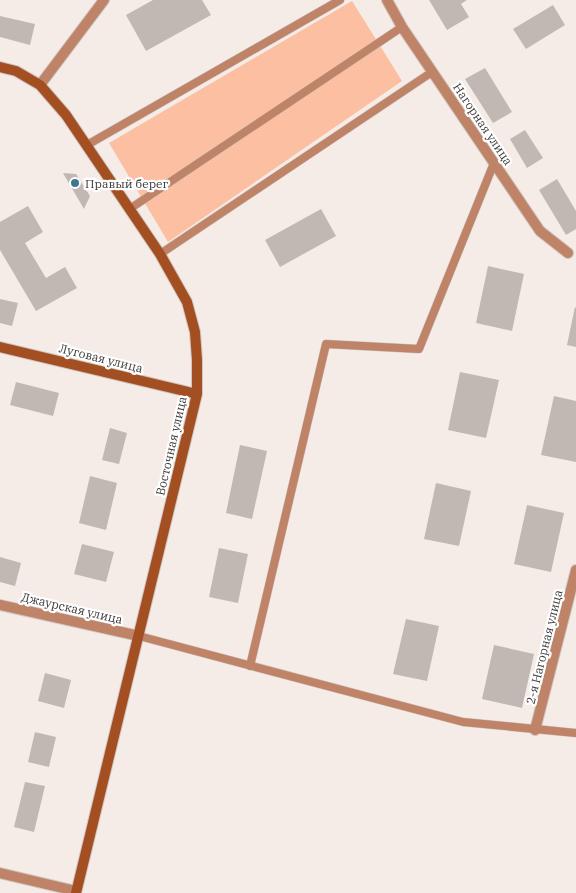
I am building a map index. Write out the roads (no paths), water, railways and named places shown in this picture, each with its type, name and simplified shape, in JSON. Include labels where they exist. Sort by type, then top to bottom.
[{"type":"main road","name":"Восточная улица","points":[[0,67],[16,71],[40,85],[66,115],[131,208],[160,254],[187,302],[195,332],[197,394],[76,892]]},
{"type":"main road","name":"Луговая улица","points":[[0,346],[197,394]]},
{"type":"street","points":[[40,85],[104,0]]},
{"type":"street","name":"Нагорная улица","points":[[387,0],[402,27],[540,231],[573,251]]},
{"type":"street","name":"2-я Нагорная улица","points":[[535,730],[576,570]]},
{"type":"street","name":"Джаурская улица","points":[[0,605],[139,636]]},
{"type":"street","points":[[0,873],[76,892]]},
{"type":"lane","points":[[87,145],[340,0]]},
{"type":"lane","points":[[131,208],[402,27]]},
{"type":"lane","points":[[160,254],[432,72]]},
{"type":"lane","points":[[250,666],[326,344],[419,348],[494,163]]},
{"type":"lane","points":[[139,636],[463,722],[576,734]]},
{"type":"place","name":"Правый берег","points":[[75,183]]}]
